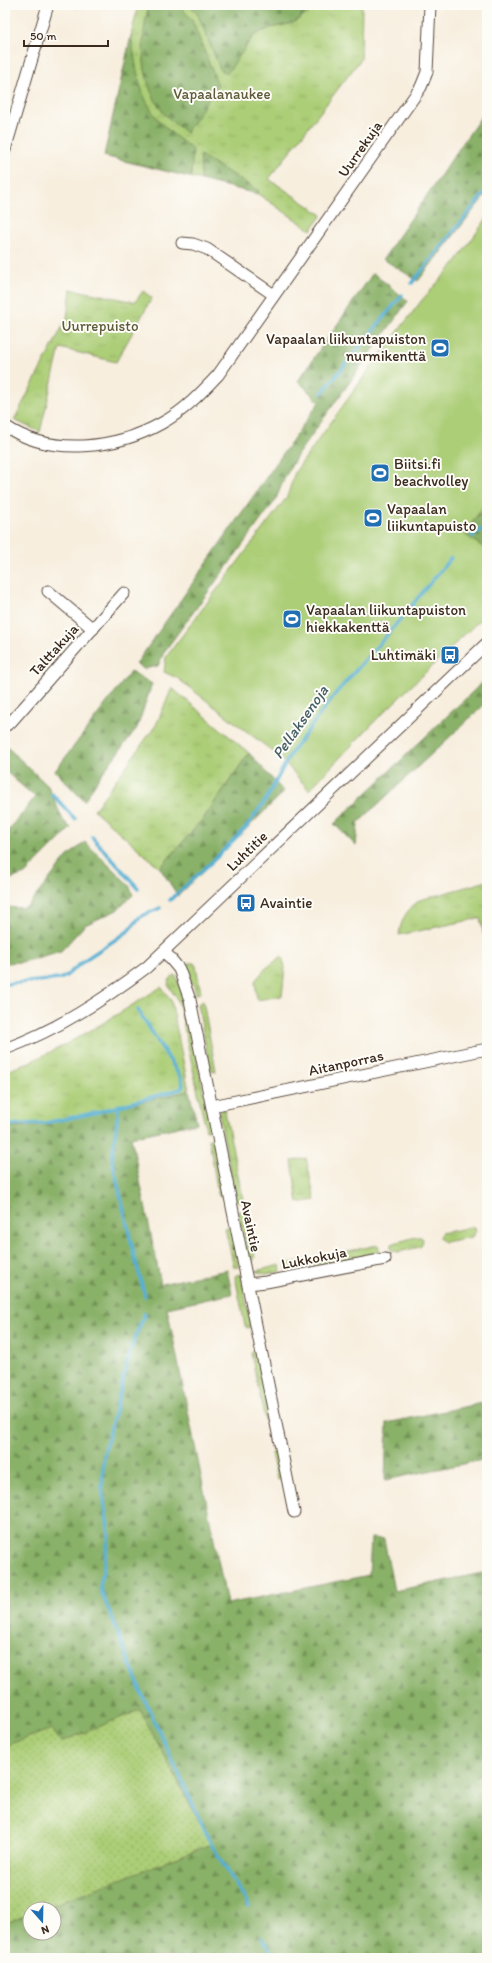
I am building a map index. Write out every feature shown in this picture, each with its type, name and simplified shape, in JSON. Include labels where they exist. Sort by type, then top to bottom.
[{"type":"street","points":[[5,150],[48,5]]},
{"type":"street","name":"Uurrekuja","points":[[5,426],[33,440],[71,447],[111,442],[148,431],[176,414],[197,398],[218,375],[421,87],[427,72],[430,5]]},
{"type":"street","points":[[182,243],[207,248],[274,295]]},
{"type":"street","points":[[48,591],[93,629]]},
{"type":"street","name":"Talttakuja","points":[[5,726],[124,593]]},
{"type":"street","name":"Luhtitie","points":[[5,1049],[45,1033],[75,1017],[107,997],[165,952],[487,643]]},
{"type":"street","name":"Avaintie","points":[[165,952],[179,969],[190,1000],[294,1512]]},
{"type":"street","name":"Aitanporras","points":[[212,1106],[487,1049]]},
{"type":"street","name":"Lukkokuja","points":[[248,1284],[266,1282],[385,1259]]},
{"type":"green space","name":"Vapaalanaukee","points":[[138,5],[362,5],[361,59],[269,179],[322,215],[311,230],[258,194],[104,156]]},
{"type":"green space","points":[[149,5],[179,5],[192,20],[218,85],[186,133],[167,117],[151,92],[144,64],[143,49]]},
{"type":"green space","points":[[190,5],[319,5],[293,23],[271,28],[254,35],[227,74],[220,69],[198,15]]},
{"type":"green space","points":[[131,36],[136,68],[145,99],[156,117],[164,126],[193,150],[191,177],[104,156]]},
{"type":"green space","points":[[487,108],[487,193],[418,281],[383,259]]},
{"type":"green space","points":[[200,155],[259,191],[258,194],[201,180]]},
{"type":"green space","name":"Vapaalan liikuntapuisto","points":[[487,218],[487,501],[464,534],[487,550],[487,613],[377,719],[309,790],[280,757],[177,678],[164,672],[166,657],[287,497],[295,472],[374,363],[422,300],[455,263]]},
{"type":"green space","points":[[373,273],[408,301],[298,454],[285,477],[275,501],[164,652],[158,666],[144,669],[136,664],[319,402],[298,381]]},
{"type":"green space","name":"Uurrepuisto","points":[[71,289],[135,302],[143,291],[152,298],[116,362],[60,348],[40,432],[14,420],[67,318]]},
{"type":"green space","points":[[487,501],[487,550],[464,534]]},
{"type":"green space","points":[[131,671],[152,684],[137,728],[100,776],[84,801],[55,771]]},
{"type":"green space","points":[[487,678],[487,702],[358,823],[356,846],[334,824]]},
{"type":"green space","points":[[172,688],[249,753],[203,819],[160,868],[94,810],[156,725]]},
{"type":"green space","points":[[5,745],[48,786],[63,820],[71,828],[25,874],[5,881],[5,835],[35,797],[5,771]]},
{"type":"green space","points":[[249,753],[284,792],[178,896],[160,868],[203,819]]},
{"type":"green space","points":[[85,842],[129,885],[133,895],[117,910],[85,925],[61,951],[22,962],[5,963],[5,907],[23,908],[28,906],[67,857]]},
{"type":"green space","points":[[487,881],[487,950],[480,918],[399,935],[401,924],[405,915],[420,900]]},
{"type":"green space","points":[[282,956],[285,967],[282,996],[257,1000],[255,981],[265,969]]},
{"type":"green space","points":[[189,963],[194,963],[196,966],[201,993],[196,994],[194,986],[184,967]]},
{"type":"green space","points":[[175,975],[184,995],[211,1129],[206,1130],[180,1008],[177,999],[168,985],[169,980]]},
{"type":"green space","points":[[161,987],[171,1000],[189,1091],[32,1126],[5,1127],[5,1072],[26,1064],[66,1044]]},
{"type":"green space","points":[[203,1001],[216,1071],[210,1070],[198,1004]]},
{"type":"green space","points":[[189,1091],[197,1123],[131,1137],[161,1284],[227,1270],[232,1294],[167,1308],[227,1604],[369,1575],[371,1538],[384,1539],[394,1591],[487,1572],[487,1958],[5,1958],[5,1923],[22,1917],[22,1941],[62,1941],[62,1901],[211,1844],[140,1710],[61,1742],[52,1729],[5,1746],[5,1127],[32,1126]]},
{"type":"green space","points":[[224,1107],[243,1200],[241,1201],[236,1201],[219,1114]]},
{"type":"green space","points":[[209,1139],[213,1139],[224,1195],[221,1196],[218,1194]]},
{"type":"green space","points":[[306,1158],[315,1200],[298,1203],[292,1161]]},
{"type":"green space","points":[[245,1211],[255,1258],[250,1264],[238,1212]]},
{"type":"green space","points":[[231,1226],[239,1267],[234,1267],[225,1228]]},
{"type":"green space","points":[[474,1227],[476,1231],[472,1237],[444,1242],[439,1238],[441,1233]]},
{"type":"green space","points":[[421,1237],[423,1239],[420,1247],[398,1252],[391,1250],[391,1244]]},
{"type":"green space","points":[[378,1245],[380,1252],[287,1271],[286,1264]]},
{"type":"green space","points":[[280,1265],[281,1272],[265,1274],[256,1271]]},
{"type":"green space","points":[[239,1274],[241,1275],[251,1327],[247,1328],[245,1326],[235,1276]]},
{"type":"green space","points":[[254,1351],[256,1352],[271,1425],[269,1427],[266,1425],[251,1353]]},
{"type":"green space","points":[[487,1402],[487,1459],[385,1480],[387,1423]]},
{"type":"green space","points":[[271,1453],[277,1453],[283,1479],[277,1480]]},
{"type":"green space","points":[[140,1710],[211,1844],[62,1901],[22,1901],[22,1917],[5,1923],[5,1746],[52,1729],[61,1742]]},
{"type":"waterway","points":[[412,283],[487,190]]},
{"type":"waterway","points":[[322,393],[402,295]]},
{"type":"waterway","name":"Pellaksenoja","points":[[472,536],[487,526]]},
{"type":"waterway","name":"Pellaksenoja","points":[[170,900],[216,858],[248,825],[267,798],[291,753],[336,693],[387,635],[451,558]]},
{"type":"waterway","points":[[52,794],[75,819]]},
{"type":"waterway","points":[[92,837],[138,888]]},
{"type":"waterway","name":"Pellaksenoja","points":[[5,984],[60,979],[66,976],[86,959],[127,932],[140,917],[160,908]]},
{"type":"waterway","points":[[5,1125],[45,1123],[94,1113],[181,1089],[183,1086],[181,1078],[138,1010]]},
{"type":"waterway","points":[[119,1105],[112,1159],[145,1296]]},
{"type":"waterway","points":[[145,1313],[132,1345],[104,1454],[102,1488],[109,1535],[100,1588],[142,1694],[211,1844],[249,1906]]},
{"type":"waterway","points":[[262,1937],[276,1958]]},
{"type":"place","name":"Vapaalan liikuntapuiston nurmikenttä","points":[[440,348]]},
{"type":"place","name":"Biitsi.fi beachvolley","points":[[380,473]]},
{"type":"place","name":"Vapaalan liikuntapuisto","points":[[373,518]]},
{"type":"place","name":"Vapaalan liikuntapuiston hiekkakenttä","points":[[292,619]]},
{"type":"place","name":"Luhtimäki","points":[[450,655]]},
{"type":"place","name":"Avaintie","points":[[246,903]]}]
